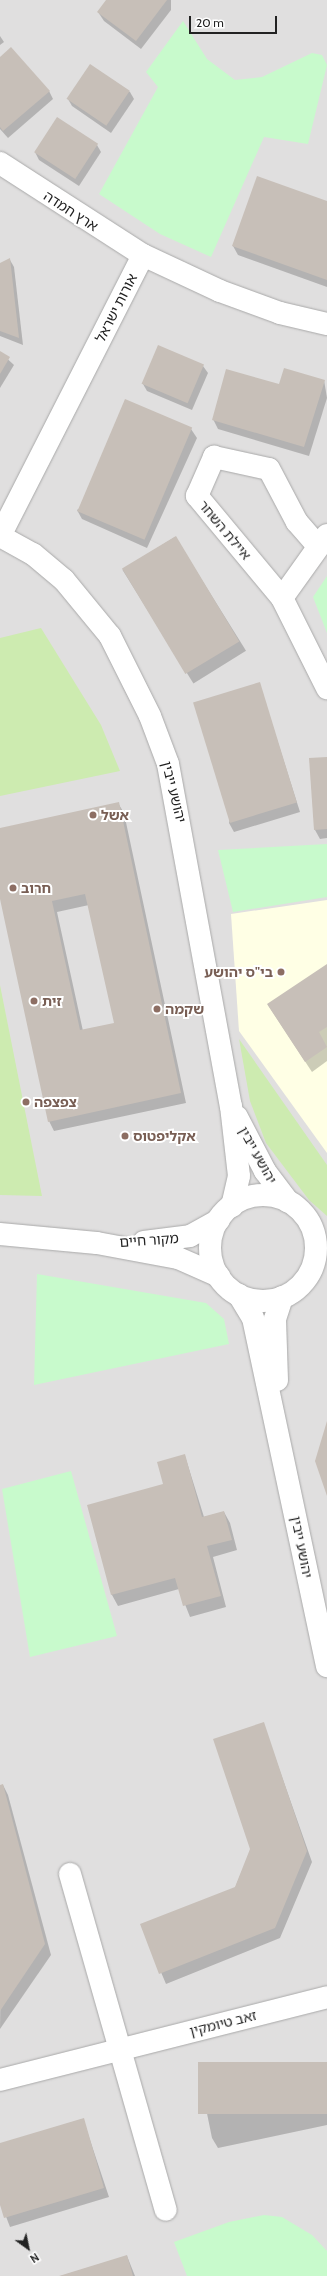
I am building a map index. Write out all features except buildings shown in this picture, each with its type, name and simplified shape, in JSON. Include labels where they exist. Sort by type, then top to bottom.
[{"type":"street","name":"ארץ חמדה","points":[[0,163],[143,255]]},
{"type":"street","points":[[143,255],[220,290],[280,313],[327,324]]},
{"type":"street","name":"אורות ישראל","points":[[0,536],[143,255]]},
{"type":"street","name":"איילת השחר","points":[[282,598],[323,540],[297,522],[269,469],[214,457],[197,496],[282,598],[327,688]]},
{"type":"street","name":"יהושע ייבין","points":[[0,536],[33,554],[86,604],[110,636],[150,716],[177,796],[231,1106],[239,1176],[226,1213]]},
{"type":"street","name":"יהושע ייבין","points":[[231,1106],[265,1171],[296,1207]]},
{"type":"street","points":[[327,1234],[296,1207],[257,1196],[226,1213],[211,1250],[219,1276],[239,1295],[264,1301],[290,1292],[327,1275]]},
{"type":"street","points":[[290,1292],[310,1274],[316,1256],[314,1233],[296,1207]]},
{"type":"street","name":"מקור חיים","points":[[97,1243],[172,1241],[204,1230],[226,1213]]},
{"type":"street","name":"מקור חיים","points":[[0,1234],[97,1243],[178,1258],[219,1276]]},
{"type":"street","name":"יהושע ייבין","points":[[279,1427],[275,1319],[290,1292]]},
{"type":"street","name":"יהושע ייבין","points":[[239,1295],[253,1318],[279,1427],[327,1666]]},
{"type":"street","points":[[70,1874],[166,2210]]},
{"type":"street","name":"זאב טיומקין","points":[[0,2080],[327,1997]]},
{"type":"shaded area","points":[[0,0],[327,0],[327,2276],[0,2276]]},
{"type":"shaded area","name":"בי\"ס יהושע","points":[[327,900],[327,1153],[239,1031],[231,914]]},
{"type":"green space","points":[[183,21],[207,59],[235,80],[262,77],[312,53],[322,55],[327,65],[308,144],[264,137],[211,257],[160,234],[99,194],[158,87],[146,72]]},
{"type":"green space","points":[[327,576],[327,633],[313,597]]},
{"type":"green space","points":[[41,628],[101,725],[120,771],[0,796],[0,638]]},
{"type":"green space","points":[[327,844],[327,897],[233,912],[218,850]]},
{"type":"green space","points":[[0,985],[42,1196],[0,1195]]},
{"type":"green space","points":[[239,1039],[327,1165],[327,1216],[309,1200],[266,1143],[250,1101]]},
{"type":"green space","points":[[37,1274],[206,1303],[224,1319],[229,1344],[34,1385]]},
{"type":"green space","points":[[71,1471],[117,1636],[30,1657],[2,1489]]},
{"type":"green space","points":[[264,2215],[282,2217],[312,2235],[327,2251],[327,2276],[187,2276],[174,2242],[229,2222]]},
{"type":"place","name":"אשל","points":[[93,815]]},
{"type":"place","name":"חרוב","points":[[13,888]]},
{"type":"place","name":"בי\"ס יהושע","points":[[281,972]]},
{"type":"place","name":"זית","points":[[34,1001]]},
{"type":"place","name":"שקמה","points":[[157,1009]]},
{"type":"place","name":"צפצפה","points":[[26,1102]]},
{"type":"place","name":"אקליפטוס","points":[[125,1136]]}]
